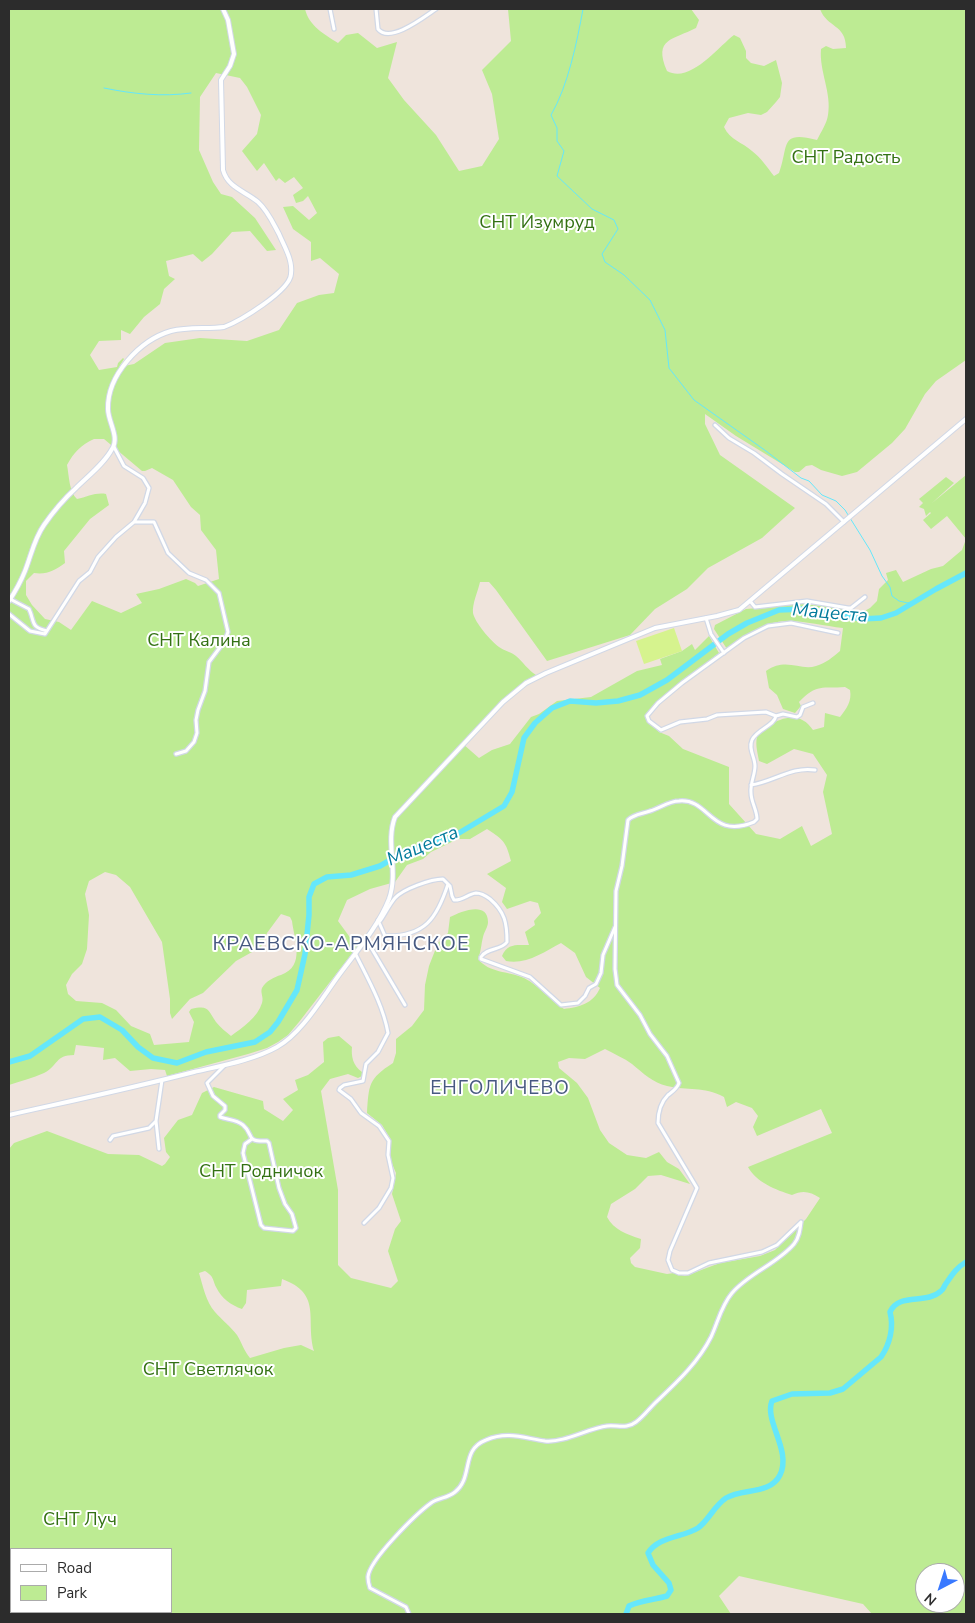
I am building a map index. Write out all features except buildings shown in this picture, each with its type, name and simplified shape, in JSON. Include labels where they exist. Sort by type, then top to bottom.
[{"type":"street","points":[[9,614],[30,631],[42,635],[48,631],[79,581],[90,572],[98,557],[116,537],[134,522],[138,516],[149,488],[143,478],[124,466],[114,447],[114,438],[108,414],[108,402],[119,374],[138,350],[153,339],[173,331],[224,328],[265,303],[288,282],[291,274],[286,249],[267,212],[258,202],[230,184],[225,178],[223,170],[221,80],[230,66],[234,54],[228,20],[223,9]]},
{"type":"street","points":[[330,9],[334,29]]},
{"type":"street","points":[[376,9],[378,29],[383,34],[391,34],[406,28],[436,9]]},
{"type":"street","points":[[448,883],[437,911],[414,933],[385,936],[379,921],[393,886],[392,824],[398,813],[503,702],[526,684],[546,673],[655,628],[739,610],[966,419]]},
{"type":"street","points":[[715,425],[729,438],[754,453],[826,504],[845,522]]},
{"type":"street","points":[[48,631],[36,628],[29,609],[10,600],[43,526],[114,447]]},
{"type":"street","points":[[138,516],[142,521]]},
{"type":"street","points":[[134,522],[154,522],[168,553],[189,573],[206,580],[219,593],[228,632],[224,642],[209,662],[205,691],[196,720],[197,733],[194,742],[186,751],[176,754]]},
{"type":"street","points":[[750,601],[755,607],[807,601],[851,608],[865,598]]},
{"type":"street","points":[[706,618],[711,634],[724,653]]},
{"type":"street","points":[[813,704],[803,707],[800,715],[796,717],[783,714],[776,716],[766,712],[717,715],[707,719],[680,722],[661,730],[647,716],[658,703],[676,688],[744,638],[768,626],[791,623],[838,633]]},
{"type":"street","points":[[409,1614],[406,1608],[370,1588],[368,1577],[370,1567],[390,1542],[416,1516],[432,1502],[455,1492],[468,1471],[468,1460],[475,1445],[487,1439],[511,1434],[546,1441],[599,1428],[627,1427],[636,1422],[674,1385],[699,1357],[711,1336],[720,1310],[733,1293],[746,1280],[767,1267],[795,1243],[799,1234],[801,1222],[777,1245],[762,1252],[709,1263],[688,1273],[672,1270],[668,1260],[670,1250],[697,1188],[658,1123],[658,1113],[662,1102],[678,1088],[679,1083],[664,1051],[654,1041],[640,1015],[617,985],[615,969],[616,891],[622,866],[628,820],[633,816],[679,800],[694,804],[724,826],[734,827],[752,823],[757,819],[757,812],[751,799],[751,785],[755,766],[750,747],[752,738],[774,721],[776,716]]},
{"type":"street","points":[[751,785],[762,784],[797,770],[815,770]]},
{"type":"street","points":[[9,1115],[224,1065],[271,1050],[289,1038],[299,1028],[396,897],[438,879],[443,879],[448,883],[454,900],[458,901],[471,894],[483,894],[501,908],[507,942],[502,947],[483,953],[482,961],[502,966],[530,977],[562,1004],[578,1003],[583,999],[589,988],[596,984],[600,974],[603,955],[615,927]]},
{"type":"street","points":[[366,939],[405,1005]]},
{"type":"street","points":[[355,953],[370,982],[385,1019],[388,1033],[378,1052],[366,1064],[363,1081],[344,1085],[340,1090],[362,1113],[379,1126],[387,1136],[389,1141],[388,1155],[394,1178],[387,1198],[364,1223]]},
{"type":"street","points":[[224,1065],[207,1083],[207,1087],[217,1100],[225,1106],[225,1110],[220,1115],[220,1118],[236,1121],[242,1124],[252,1139],[268,1142],[279,1188],[285,1204],[292,1214],[296,1228],[293,1232],[264,1228],[261,1225],[243,1153],[245,1144],[252,1139]]},
{"type":"street","points":[[159,1149],[156,1121],[162,1080]]},
{"type":"street","points":[[110,1140],[113,1136],[149,1128],[156,1121]]},
{"type":"green space","points":[[9,9],[305,9],[314,25],[322,33],[338,43],[346,35],[358,33],[377,48],[397,42],[388,78],[404,100],[436,135],[459,171],[482,166],[499,139],[492,94],[482,70],[511,41],[508,9],[691,9],[699,20],[696,28],[673,38],[664,46],[662,52],[667,71],[676,74],[685,73],[703,62],[734,35],[740,38],[746,51],[746,58],[751,63],[764,66],[776,60],[782,83],[780,97],[767,112],[761,115],[748,113],[729,118],[724,127],[733,138],[758,157],[774,176],[779,173],[785,148],[791,139],[805,137],[817,140],[827,118],[829,107],[821,49],[826,46],[833,49],[846,48],[843,34],[827,20],[820,9],[966,9],[966,360],[936,381],[925,394],[905,429],[892,443],[857,472],[842,476],[821,470],[812,465],[806,466],[799,472],[795,472],[736,436],[705,414],[705,424],[720,455],[795,508],[762,538],[708,568],[687,589],[655,609],[630,635],[547,661],[496,590],[489,582],[480,582],[473,609],[477,622],[496,644],[514,655],[536,675],[515,691],[463,744],[479,758],[492,750],[510,744],[531,717],[539,714],[557,701],[591,697],[637,671],[662,665],[660,659],[682,651],[692,644],[695,650],[709,636],[719,653],[663,697],[647,715],[649,722],[659,732],[669,736],[683,749],[729,767],[729,804],[756,834],[780,839],[802,826],[811,846],[832,834],[823,792],[827,775],[813,754],[794,749],[767,764],[759,761],[756,746],[757,737],[768,726],[786,718],[803,720],[813,730],[824,727],[825,713],[840,717],[845,711],[850,701],[850,690],[845,687],[815,689],[799,702],[801,706],[795,713],[783,709],[777,695],[769,688],[766,671],[780,665],[810,667],[826,662],[840,651],[843,628],[801,622],[779,622],[755,630],[727,649],[714,629],[715,625],[746,609],[803,604],[842,608],[859,614],[870,608],[877,601],[879,589],[888,580],[886,573],[896,570],[903,582],[931,569],[943,566],[962,550],[966,539],[966,1614],[872,1614],[863,1604],[739,1576],[719,1596],[731,1614],[9,1614],[9,1149],[14,1143],[47,1131],[108,1154],[139,1155],[162,1166],[170,1157],[166,1152],[164,1138],[178,1120],[192,1115],[202,1093],[214,1087],[263,1101],[264,1109],[283,1121],[293,1110],[283,1099],[298,1090],[295,1080],[308,1075],[324,1062],[323,1042],[328,1038],[339,1036],[352,1047],[353,1061],[362,1072],[362,1076],[358,1078],[348,1074],[330,1079],[321,1091],[338,1190],[338,1265],[351,1278],[391,1288],[398,1281],[388,1251],[395,1229],[401,1221],[392,1194],[396,1173],[390,1159],[391,1140],[382,1125],[367,1113],[368,1096],[374,1078],[393,1063],[396,1053],[396,1039],[412,1026],[424,1010],[425,985],[429,966],[438,943],[448,933],[450,917],[473,909],[483,911],[487,915],[488,924],[478,959],[482,964],[530,981],[564,1009],[585,1004],[594,998],[600,988],[586,977],[575,953],[561,943],[535,957],[521,961],[506,961],[502,956],[510,947],[529,945],[525,932],[535,925],[534,921],[541,913],[538,903],[530,901],[507,909],[502,902],[506,888],[487,874],[511,861],[504,842],[487,829],[470,839],[458,839],[431,852],[423,859],[407,865],[395,882],[370,889],[347,900],[338,921],[357,947],[299,1022],[288,1035],[278,1042],[248,1054],[167,1076],[165,1070],[130,1071],[115,1058],[103,1060],[104,1048],[76,1045],[74,1055],[63,1057],[44,1073],[9,1085]],"holes":[[[216,73],[240,78],[247,87],[261,115],[257,134],[242,151],[257,171],[264,163],[276,181],[279,178],[285,183],[294,177],[303,188],[293,195],[296,203],[303,201],[308,196],[317,213],[309,220],[293,206],[283,207],[293,229],[311,242],[311,261],[320,258],[339,274],[334,293],[319,295],[297,303],[279,330],[247,341],[200,338],[165,343],[134,364],[119,367],[123,358],[117,367],[99,370],[90,355],[99,341],[121,340],[121,330],[130,334],[144,317],[160,304],[164,289],[175,279],[169,276],[166,261],[193,254],[202,262],[232,232],[250,231],[267,251],[276,250],[255,218],[232,197],[221,194],[213,182],[199,150],[200,97]],[[94,439],[104,439],[142,471],[152,468],[173,480],[191,507],[200,515],[201,530],[216,550],[219,579],[198,586],[186,579],[159,589],[136,594],[142,603],[121,613],[92,601],[71,630],[59,622],[45,619],[32,605],[26,595],[26,581],[34,573],[51,571],[65,563],[64,551],[90,519],[109,505],[106,494],[95,494],[77,499],[72,492],[67,465],[82,446]],[[105,872],[116,875],[130,887],[162,942],[172,1019],[190,999],[203,993],[236,961],[261,947],[267,933],[281,914],[290,917],[292,921],[297,951],[294,965],[289,971],[270,980],[262,988],[263,999],[257,1013],[231,1036],[218,1024],[207,1009],[197,1008],[191,1009],[189,1012],[194,1022],[189,1042],[154,1045],[150,1034],[131,1026],[116,1010],[102,1003],[76,1001],[68,994],[66,985],[72,974],[82,964],[87,949],[89,915],[85,894],[89,881]],[[605,1049],[629,1062],[657,1083],[709,1091],[724,1097],[727,1107],[736,1102],[752,1108],[758,1116],[753,1127],[757,1136],[821,1109],[832,1133],[748,1167],[756,1177],[773,1188],[792,1195],[803,1192],[820,1198],[806,1219],[775,1250],[760,1256],[720,1263],[685,1276],[635,1267],[631,1263],[630,1258],[640,1248],[641,1239],[621,1231],[613,1225],[607,1217],[611,1204],[635,1189],[648,1176],[661,1175],[690,1184],[679,1169],[667,1162],[659,1152],[646,1158],[627,1155],[609,1143],[600,1130],[588,1098],[577,1083],[559,1068],[558,1062],[569,1058],[585,1059]],[[205,1271],[212,1278],[218,1291],[224,1298],[242,1309],[246,1303],[247,1290],[281,1286],[282,1279],[295,1285],[308,1300],[314,1351],[301,1345],[250,1358],[237,1335],[212,1308],[207,1299],[199,1273]]]},
{"type":"green space","points":[[966,475],[966,539],[947,516],[931,529],[923,520],[930,512],[926,516],[924,509],[919,507],[923,503],[919,499],[946,477],[954,483],[932,503]]},
{"type":"green space","points":[[674,628],[682,651],[644,664],[636,641]]},
{"type":"waterway","points":[[583,9],[567,77],[551,115],[557,128],[557,141],[564,151],[557,176],[592,209],[614,220],[618,229],[602,254],[605,262],[624,275],[650,300],[665,330],[669,368],[694,400],[801,478],[809,481],[822,495],[836,501],[845,510],[870,550],[882,576],[890,587],[892,596],[899,601],[908,603],[920,599]]},
{"type":"waterway","points":[[104,88],[148,94],[191,93]]},
{"type":"waterway","name":"Мацеста","points":[[9,1062],[30,1056],[83,1019],[100,1017],[122,1030],[138,1047],[153,1058],[177,1063],[206,1052],[255,1042],[270,1032],[297,990],[305,954],[309,897],[314,884],[327,877],[351,875],[380,866],[404,852],[449,839],[504,806],[512,792],[524,738],[535,723],[552,708],[570,701],[596,703],[618,701],[640,695],[667,680],[728,634],[747,623],[779,610],[804,609],[830,612],[861,619],[881,618],[896,613],[966,573]]},
{"type":"waterway","points":[[626,1614],[629,1606],[638,1602],[667,1596],[671,1590],[669,1583],[653,1565],[648,1553],[653,1547],[664,1540],[698,1528],[726,1498],[770,1486],[776,1481],[783,1466],[783,1456],[772,1418],[772,1401],[792,1394],[830,1393],[843,1389],[881,1357],[889,1341],[891,1329],[890,1312],[894,1306],[906,1300],[935,1295],[942,1290],[954,1272],[966,1262]]},
{"type":"district","name":"КРАЕВСКО-АРМЯНСКОЕ","points":[[341,945]]},
{"type":"district","name":"ЕНГОЛИЧЕВО","points":[[500,1089]]},
{"type":"park label","name":"СНТ Радость","points":[[846,159]]},
{"type":"park label","name":"СНТ Изумруд","points":[[537,224]]},
{"type":"park label","name":"СНТ Калина","points":[[199,642]]},
{"type":"park label","name":"СНТ Родничок","points":[[261,1173]]},
{"type":"park label","name":"СНТ Светлячок","points":[[208,1371]]},
{"type":"park label","name":"СНТ Луч","points":[[80,1521]]}]
